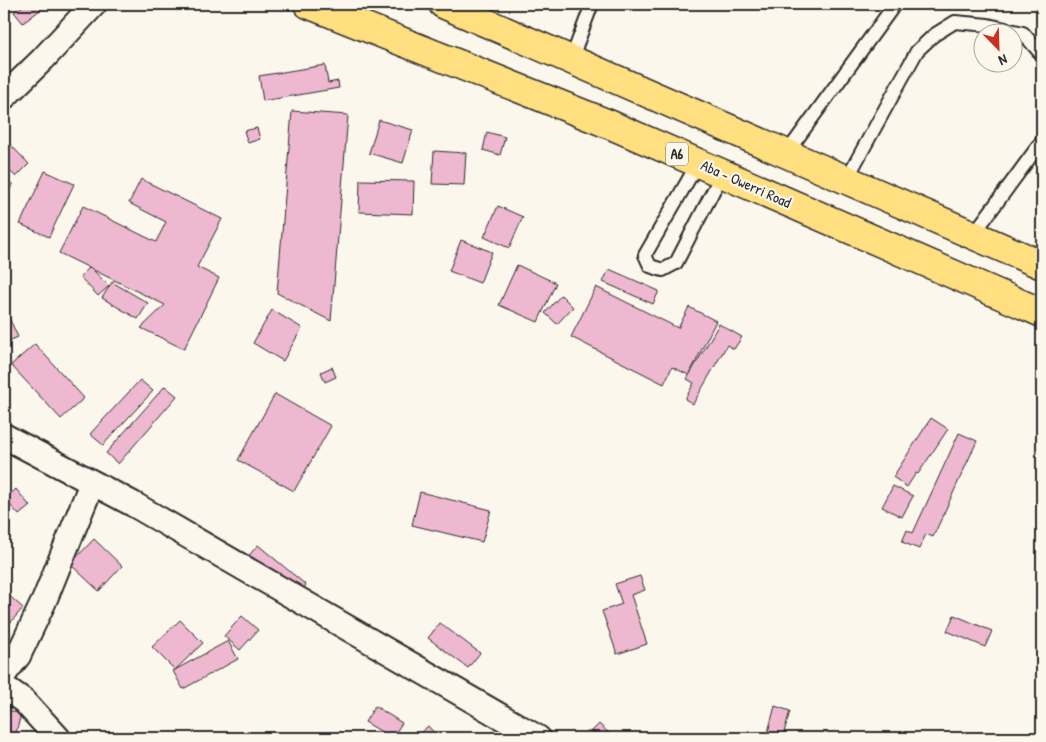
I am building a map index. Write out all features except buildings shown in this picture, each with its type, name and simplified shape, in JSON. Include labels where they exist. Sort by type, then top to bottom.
[{"type":"highway","name":"Aba - Owerri Road","points":[[308,4],[611,125],[1042,313]]},
{"type":"highway","points":[[443,4],[1042,265]]},
{"type":"street","points":[[4,97],[94,4]]},
{"type":"street","points":[[4,436],[133,504],[538,738]]},
{"type":"street","points":[[4,674],[18,656],[44,602],[92,482]]},
{"type":"street","points":[[4,687],[24,701],[58,738]]},
{"type":"lane","points":[[571,60],[592,4]]},
{"type":"lane","points":[[786,154],[895,4]]},
{"type":"lane","points":[[846,180],[917,51],[934,35],[955,22],[988,25],[1023,33],[1042,55]]},
{"type":"lane","points":[[973,235],[1042,141]]},
{"type":"lane","points":[[710,168],[676,263],[663,270],[650,266],[645,255],[710,168]]}]
